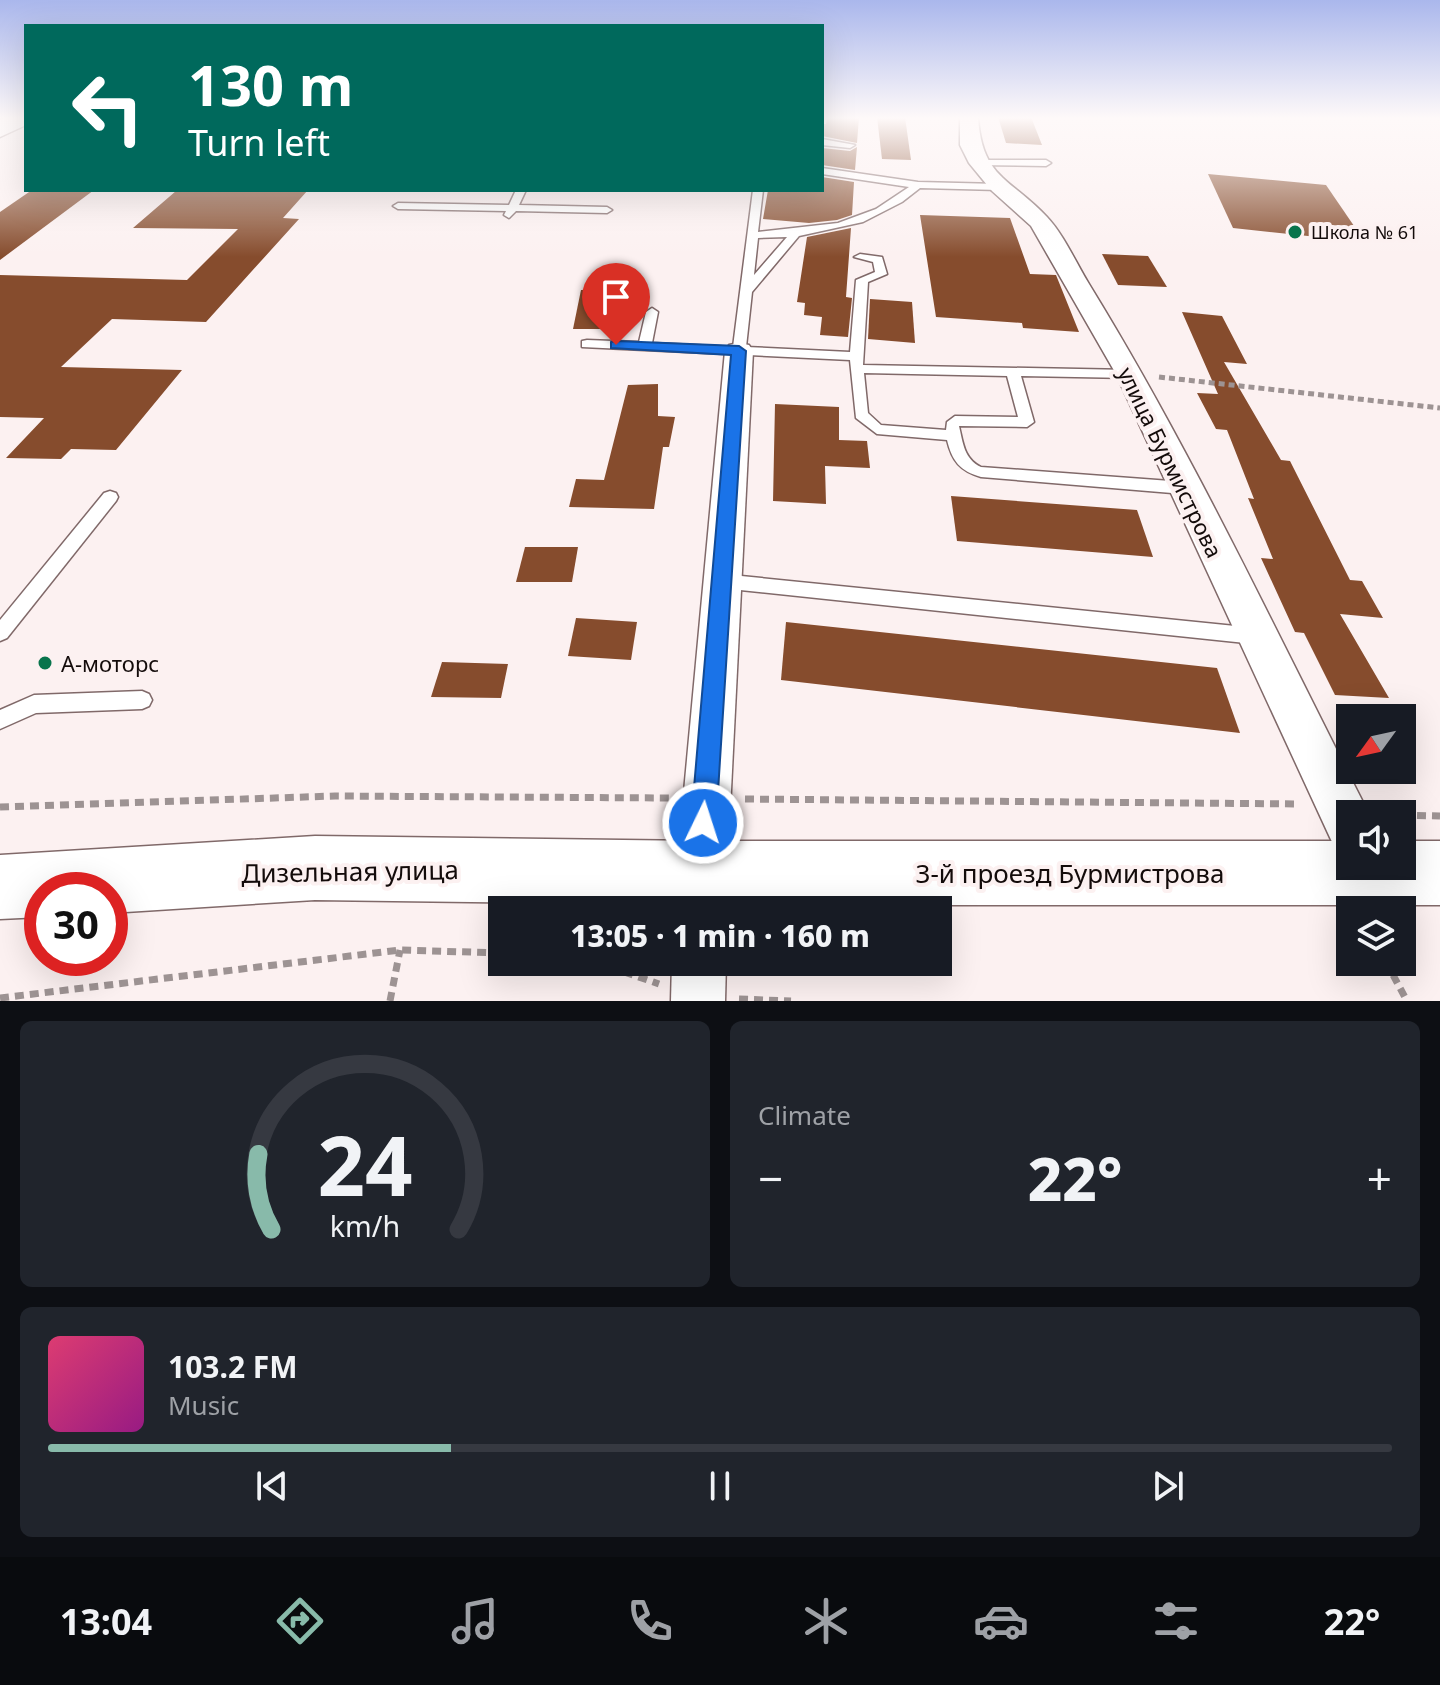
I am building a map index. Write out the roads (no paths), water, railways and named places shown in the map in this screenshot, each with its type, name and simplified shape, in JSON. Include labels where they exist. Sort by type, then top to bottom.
[{"type":"main road","name":"3-й проезд Бурмистрова","points":[[700,892],[1336,857]]},
{"type":"main road","name":"3-й проезд Бурмистрова","points":[[1416,867],[1440,873]]},
{"type":"main road","name":"Дизельная улица","points":[[0,887],[315,868],[700,892]]},
{"type":"street","points":[[982,164],[989,175]]},
{"type":"street","name":"улица Бурмистрова","points":[[989,175],[1040,222],[1130,374],[1337,800]]},
{"type":"street","points":[[700,892],[739,351]]},
{"type":"street","points":[[698,1001],[699,976]]},
{"type":"lane","points":[[824,171],[918,185],[1043,164]]},
{"type":"lane","points":[[752,235],[862,220],[889,208],[918,185]]},
{"type":"lane","points":[[510,212],[520,192]]},
{"type":"lane","points":[[739,351],[758,192]]},
{"type":"lane","points":[[398,206],[510,212],[607,210]]},
{"type":"lane","points":[[745,293],[799,229]]},
{"type":"lane","points":[[860,257],[878,259],[881,274],[862,280],[856,363],[861,415],[867,423],[891,433],[954,436]]},
{"type":"lane","points":[[645,346],[652,312]]},
{"type":"lane","points":[[587,344],[739,351],[856,363],[1013,372],[1130,374]]},
{"type":"lane","points":[[1013,372],[1027,422],[958,420],[952,425],[960,461],[972,470],[1184,488]]},
{"type":"lane","points":[[0,633],[110,497]]},
{"type":"lane","points":[[721,581],[1255,636]]},
{"type":"lane","points":[[0,720],[34,704],[142,700]]},
{"type":"place","name":"Школа № 61","points":[[1295,232]]},
{"type":"place","name":"А-моторс","points":[[45,663]]}]
